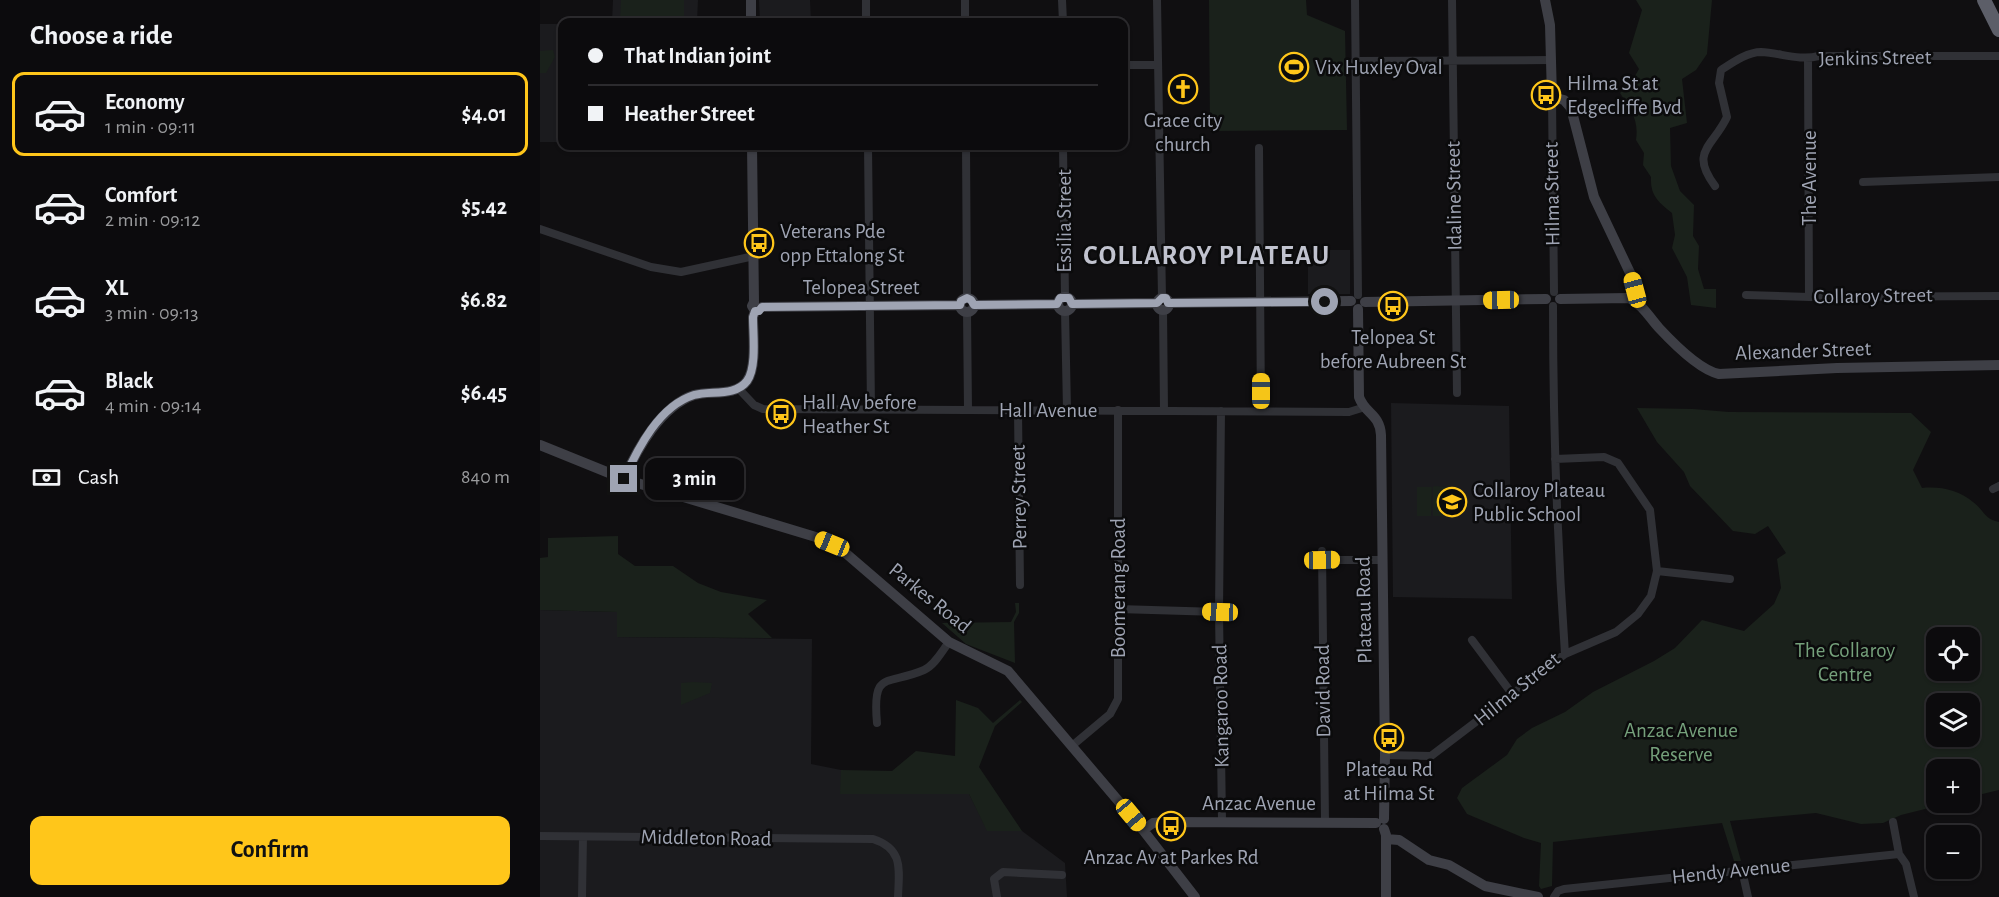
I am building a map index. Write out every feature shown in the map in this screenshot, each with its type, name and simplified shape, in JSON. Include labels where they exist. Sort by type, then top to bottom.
[{"type":"highway","points":[[1984,0],[1999,30]]},
{"type":"street","points":[[751,0],[751,18]]},
{"type":"street","points":[[866,0],[866,18]]},
{"type":"street","points":[[965,0],[965,18]]},
{"type":"street","points":[[1062,0],[1063,18]]},
{"type":"street","points":[[1157,0],[1164,411]]},
{"type":"street","points":[[1355,0],[1359,397],[1365,407]]},
{"type":"street","name":"Idaline Street","points":[[1452,0],[1457,393]]},
{"type":"street","points":[[1545,0],[1550,25],[1552,97],[1564,100],[1571,108],[1594,198],[1632,277],[1637,302]]},
{"type":"street","name":"Jenkins Street","points":[[1715,186],[1705,173],[1703,160],[1707,146],[1727,117],[1719,83],[1721,70],[1736,60],[1759,52],[1808,59],[1819,56],[1999,56]]},
{"type":"street","name":"The Avenue","points":[[1808,59],[1809,297]]},
{"type":"street","points":[[1355,61],[1551,60]]},
{"type":"street","points":[[1128,65],[1158,65]]},
{"type":"street","name":"Hilma Street","points":[[1385,756],[1431,756],[1566,654],[1559,563],[1553,411],[1552,97]]},
{"type":"street","points":[[1258,148],[1261,411]]},
{"type":"street","points":[[624,479],[629,467],[665,413],[694,395],[738,388],[751,374],[753,317],[757,306],[753,256],[752,150]]},
{"type":"street","points":[[868,150],[871,409]]},
{"type":"street","points":[[966,150],[968,410]]},
{"type":"street","name":"Essilia Street","points":[[1063,150],[1067,410]]},
{"type":"street","points":[[1863,182],[1999,177]]},
{"type":"street","points":[[540,229],[651,267],[681,272],[713,267],[753,256]]},
{"type":"street","name":"Collaroy Street","points":[[1746,295],[1999,296]]},
{"type":"street","name":"Telopea Street","points":[[757,306],[1629,298],[1637,302]]},
{"type":"street","name":"Alexander Street","points":[[1637,302],[1659,328],[1710,372],[1719,374],[1837,368],[1999,365]]},
{"type":"street","name":"Hall Avenue","points":[[738,388],[754,405],[763,408],[1349,412],[1365,407]]},
{"type":"street","name":"Plateau Road","points":[[1365,407],[1378,421],[1381,430],[1385,756],[1383,827],[1386,897]]},
{"type":"street","name":"Perrey Street","points":[[1018,410],[1020,585]]},
{"type":"street","name":"Boomerang Road","points":[[1073,746],[1110,714],[1118,699],[1118,410]]},
{"type":"street","name":"Kangaroo Road","points":[[1221,411],[1222,821]]},
{"type":"street","name":"Parkes Road","points":[[540,445],[624,479],[832,544],[949,642],[1008,671],[1143,830],[1195,897]]},
{"type":"street","points":[[1555,459],[1604,457],[1618,463],[1650,510],[1657,571],[1651,596],[1638,614],[1616,632],[1566,654]]},
{"type":"street","name":"David Road","points":[[1322,551],[1325,823]]},
{"type":"street","points":[[1322,560],[1383,560]]},
{"type":"street","points":[[1657,571],[1730,579]]},
{"type":"street","points":[[1118,609],[1220,612]]},
{"type":"street","points":[[1472,640],[1513,695]]},
{"type":"street","points":[[877,723],[875,703],[881,685],[890,679],[931,666],[949,642]]},
{"type":"street","name":"Anzac Avenue","points":[[1143,830],[1157,822],[1222,821],[1325,823],[1383,827],[1430,860],[1449,866],[1485,886],[1538,897]]},
{"type":"street","points":[[1893,822],[1899,854],[1906,864],[1914,897]]},
{"type":"street","name":"Middleton Road","points":[[540,836],[873,839],[884,843],[895,852],[899,874],[898,897]]},
{"type":"street","points":[[582,897],[583,837]]},
{"type":"street","name":"Hendy Avenue","points":[[1554,897],[1558,891],[1564,889],[1899,854]]},
{"type":"street","points":[[1742,870],[1748,897]]},
{"type":"street","points":[[998,897],[994,879],[1003,872],[1062,875]]},
{"type":"shaded area","points":[[613,0],[698,0],[697,18],[612,18]]},
{"type":"shaded area","points":[[759,0],[810,0],[811,18],[760,18]]},
{"type":"shaded area","points":[[540,24],[558,24],[558,142],[540,142]]},
{"type":"shaded area","points":[[1308,250],[1350,250],[1350,294],[1308,294]]},
{"type":"shaded area","name":"Collaroy Plateau Public School","points":[[1391,403],[1509,406],[1512,599],[1393,597]]},
{"type":"shaded area","points":[[540,610],[618,612],[618,637],[812,639],[811,764],[841,770],[841,794],[969,794],[988,831],[1022,831],[1065,863],[1067,897],[540,897]]},
{"type":"green space","points":[[621,0],[684,0],[684,18],[620,18]]},
{"type":"green space","points":[[1209,0],[1306,0],[1307,15],[1345,31],[1347,130],[1210,131]]},
{"type":"green space","points":[[1636,0],[1712,0],[1707,54],[1696,70],[1682,79],[1687,123],[1670,128],[1671,166],[1680,191],[1694,205],[1693,236],[1699,246],[1698,269],[1704,289],[1716,289],[1716,308],[1691,305],[1687,277],[1672,248],[1675,235],[1672,213],[1659,202],[1652,189],[1651,177],[1643,165],[1644,153],[1636,140],[1635,121],[1620,93],[1632,81],[1639,69],[1629,53],[1642,10]]},
{"type":"green space","points":[[553,50],[555,57],[546,73],[540,73],[540,51]]},
{"type":"green space","points":[[1637,408],[1729,412],[1911,413],[1931,432],[1913,470],[1922,488],[1942,488],[1962,494],[1990,519],[1999,522],[1999,790],[1980,795],[1980,759],[1926,759],[1926,809],[1901,815],[1883,823],[1861,824],[1816,813],[1730,821],[1741,861],[1734,861],[1722,823],[1553,842],[1552,886],[1541,889],[1539,886],[1541,843],[1467,814],[1457,798],[1462,788],[1507,755],[1517,739],[1532,728],[1565,712],[1593,692],[1675,648],[1702,620],[1744,631],[1774,604],[1781,588],[1777,559],[1786,553],[1768,526],[1755,534],[1733,531],[1690,486],[1684,472],[1657,442]]},
{"type":"green space","points":[[1433,486],[1448,487],[1447,516],[1433,516]]},
{"type":"green space","points":[[1417,487],[1432,487],[1431,516],[1417,516]]},
{"type":"green space","points":[[618,536],[618,554],[635,566],[673,566],[698,583],[721,592],[767,600],[748,614],[772,638],[617,637],[617,612],[540,610],[540,558],[548,557],[548,538]]},
{"type":"green space","points":[[1015,603],[1019,603],[1019,613],[1014,622],[1015,663],[966,644],[942,623],[1011,622],[1016,612]]},
{"type":"green space","points":[[681,683],[712,683],[710,693],[681,705]]},
{"type":"green space","points":[[956,700],[978,708],[993,723],[1020,700],[1022,702],[995,726],[979,767],[1022,831],[987,831],[969,794],[840,794],[841,770],[892,771],[916,751],[955,756]]},
{"type":"place","name":"Vix Huxley Oval","points":[[1294,67]]},
{"type":"place","name":"Grace city church","points":[[1183,89]]},
{"type":"place","name":"Hilma St at Edgecliffe Bvd","points":[[1546,95]]},
{"type":"place","name":"Veterans Pde opp Ettalong St","points":[[759,243]]},
{"type":"place","name":"Telopea St before Aubreen St","points":[[1393,306]]},
{"type":"place","name":"Hall Av before Heather St","points":[[781,414]]},
{"type":"place","name":"Collaroy Plateau Public School","points":[[1452,502]]},
{"type":"place","name":"Plateau Rd at Hilma St","points":[[1389,738]]},
{"type":"place","name":"Anzac Av at Parkes Rd","points":[[1171,826]]},
{"type":"district","name":"COLLAROY PLATEAU","points":[[1207,255]]},
{"type":"route","points":[[624,479],[629,467],[665,413],[694,395],[732,390],[746,382],[751,374],[753,317],[755,311],[759,311],[762,307],[960,305],[961,301],[967,298],[974,305],[1057,304],[1060,298],[1065,297],[1069,298],[1072,304],[1157,303],[1158,299],[1162,298],[1166,298],[1168,303],[1325,302]]},
{"type":"park label","name":"The Collaroy Centre","points":[[1845,662]]},
{"type":"park label","name":"Anzac Avenue Reserve","points":[[1681,742]]}]
